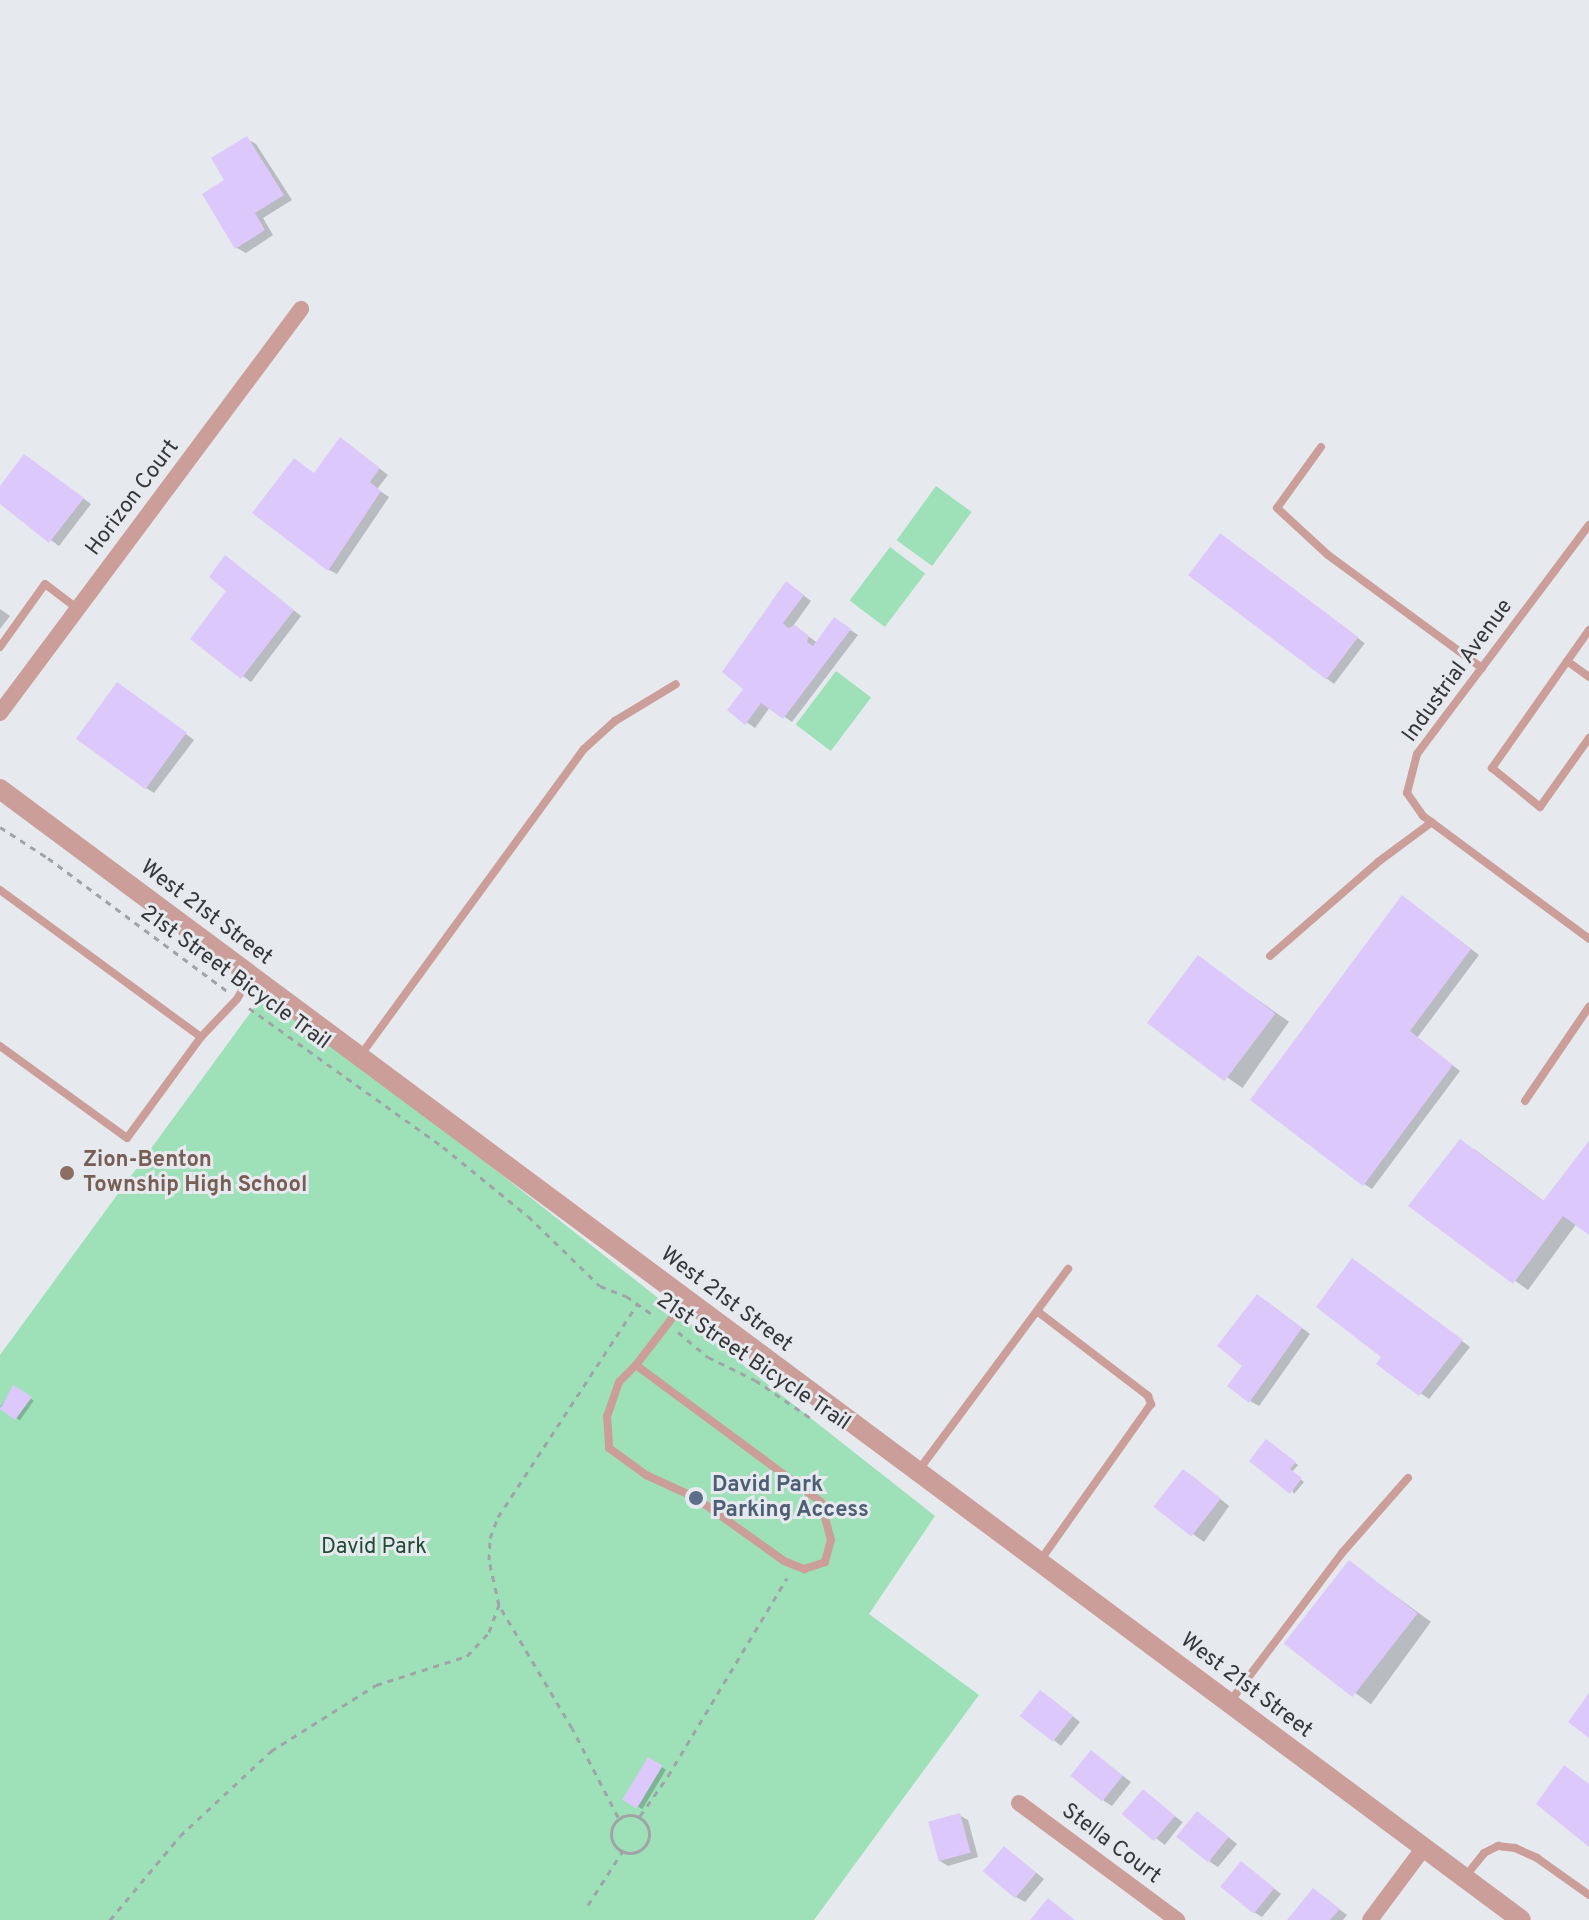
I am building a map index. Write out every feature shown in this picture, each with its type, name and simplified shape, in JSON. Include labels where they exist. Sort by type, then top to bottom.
[{"type":"street","name":"Horizon Court","points":[[0,713],[301,309]]},
{"type":"street","name":"West 21st Street","points":[[0,789],[1521,1920]]},
{"type":"street","name":"Stella Court","points":[[1019,1803],[1177,1920]]},
{"type":"street","points":[[1370,1920],[1423,1849]]},
{"type":"lane","points":[[1321,447],[1277,508],[1328,555],[1482,668]]},
{"type":"lane","name":"Industrial Avenue","points":[[1589,525],[1417,754],[1407,793],[1432,822],[1589,939]]},
{"type":"lane","points":[[0,647],[45,584],[78,609]]},
{"type":"lane","points":[[1589,630],[1492,768],[1540,807],[1589,738]]},
{"type":"lane","points":[[1567,661],[1589,677]]},
{"type":"lane","points":[[360,1057],[584,749],[615,721],[676,684]]},
{"type":"lane","points":[[1270,956],[1378,862],[1432,822]]},
{"type":"lane","points":[[0,890],[201,1037]]},
{"type":"lane","points":[[0,1046],[127,1138],[201,1037],[237,999],[252,976]]},
{"type":"lane","points":[[1525,1101],[1589,1007]]},
{"type":"lane","points":[[917,1472],[1068,1269]]},
{"type":"lane","points":[[636,1365],[821,1502],[831,1540],[825,1562],[804,1569],[793,1564],[696,1498],[646,1475],[609,1448],[607,1416],[619,1382],[636,1365],[686,1300]]},
{"type":"lane","points":[[1037,1311],[1148,1396],[1151,1404],[1039,1562]]},
{"type":"lane","points":[[1229,1704],[1342,1553],[1408,1478]]},
{"type":"lane","points":[[1464,1878],[1484,1853],[1498,1846],[1515,1848],[1537,1858],[1589,1895]]},
{"type":"path","name":"21st Street Bicycle Trail","points":[[0,827],[48,858],[443,1147],[528,1216],[600,1286],[638,1303],[708,1357],[755,1380],[817,1423]]},
{"type":"path","points":[[618,1817],[572,1728],[499,1605],[489,1560],[490,1538],[498,1517],[638,1303]]},
{"type":"path","points":[[640,1816],[701,1722],[793,1564]]},
{"type":"path","points":[[110,1920],[180,1836],[271,1751],[376,1685],[467,1656],[489,1632],[499,1605]]},
{"type":"path","points":[[618,1817],[640,1816]]},
{"type":"path","points":[[618,1817],[610,1830],[612,1844],[622,1852],[632,1854],[642,1849],[649,1840],[648,1826],[640,1816]]},
{"type":"path","points":[[588,1905],[622,1852]]},
{"type":"green space","points":[[936,486],[972,512],[932,566],[897,540]]},
{"type":"green space","points":[[890,547],[925,573],[885,627],[850,601]]},
{"type":"green space","points":[[836,671],[871,697],[831,751],[796,725]]},
{"type":"green space","name":"David Park","points":[[267,990],[935,1516],[869,1614],[979,1695],[814,1920],[0,1920],[0,1355]]},
{"type":"building","points":[[247,136],[284,195],[255,213],[265,230],[235,249],[202,194],[224,180],[211,158]]},
{"type":"building","points":[[340,437],[380,468],[370,482],[381,491],[328,571],[252,513],[294,458],[314,473]]},
{"type":"building","points":[[24,454],[84,498],[49,543],[0,504],[0,486]]},
{"type":"building","points":[[1220,533],[1358,637],[1326,679],[1188,575]]},
{"type":"building","points":[[225,555],[294,610],[241,679],[190,639],[226,591],[209,577]]},
{"type":"building","points":[[786,581],[804,595],[783,623],[788,628],[795,625],[809,636],[807,642],[813,646],[834,617],[851,629],[783,719],[761,703],[745,725],[727,710],[743,689],[722,672]]},
{"type":"building","points":[[117,682],[187,733],[145,789],[76,739]]},
{"type":"building","points":[[1402,895],[1471,949],[1410,1031],[1453,1065],[1363,1186],[1250,1100]]},
{"type":"building","points":[[1198,955],[1275,1013],[1224,1081],[1147,1023]]},
{"type":"building","points":[[1460,1139],[1543,1201],[1589,1141],[1589,1235],[1563,1216],[1513,1284],[1408,1206]]},
{"type":"building","points":[[1352,1258],[1463,1340],[1419,1396],[1376,1364],[1381,1357],[1316,1307]]},
{"type":"building","points":[[1257,1294],[1302,1328],[1249,1403],[1227,1386],[1242,1366],[1217,1346]]},
{"type":"building","points":[[13,1385],[32,1397],[15,1420],[0,1409]]},
{"type":"building","points":[[1266,1439],[1296,1462],[1290,1469],[1302,1478],[1290,1494],[1249,1461]]},
{"type":"building","points":[[1183,1469],[1221,1499],[1191,1536],[1153,1507]]},
{"type":"building","points":[[1349,1560],[1418,1614],[1352,1697],[1284,1644]]},
{"type":"building","points":[[1040,1690],[1073,1716],[1053,1742],[1020,1716]]},
{"type":"building","points":[[1589,1693],[1589,1738],[1568,1722]]},
{"type":"building","points":[[1091,1750],[1123,1776],[1102,1801],[1070,1776]]},
{"type":"building","points":[[648,1757],[663,1766],[637,1809],[622,1800]]},
{"type":"building","points":[[1564,1765],[1589,1784],[1589,1847],[1536,1804]]},
{"type":"building","points":[[1143,1789],[1175,1816],[1154,1841],[1122,1814]]},
{"type":"building","points":[[1197,1811],[1229,1837],[1208,1862],[1176,1837]]},
{"type":"building","points":[[960,1813],[971,1853],[939,1861],[928,1822]]},
{"type":"building","points":[[1004,1846],[1036,1873],[1015,1898],[983,1871]]},
{"type":"building","points":[[1241,1861],[1274,1888],[1254,1914],[1220,1887]]},
{"type":"building","points":[[1313,1888],[1340,1909],[1330,1920],[1287,1920]]},
{"type":"building","points":[[1048,1898],[1075,1920],[1030,1920]]},
{"type":"place","name":"Zion-Benton Township High School","points":[[67,1173]]},
{"type":"place","name":"David Park Parking Access","points":[[696,1498]]}]
